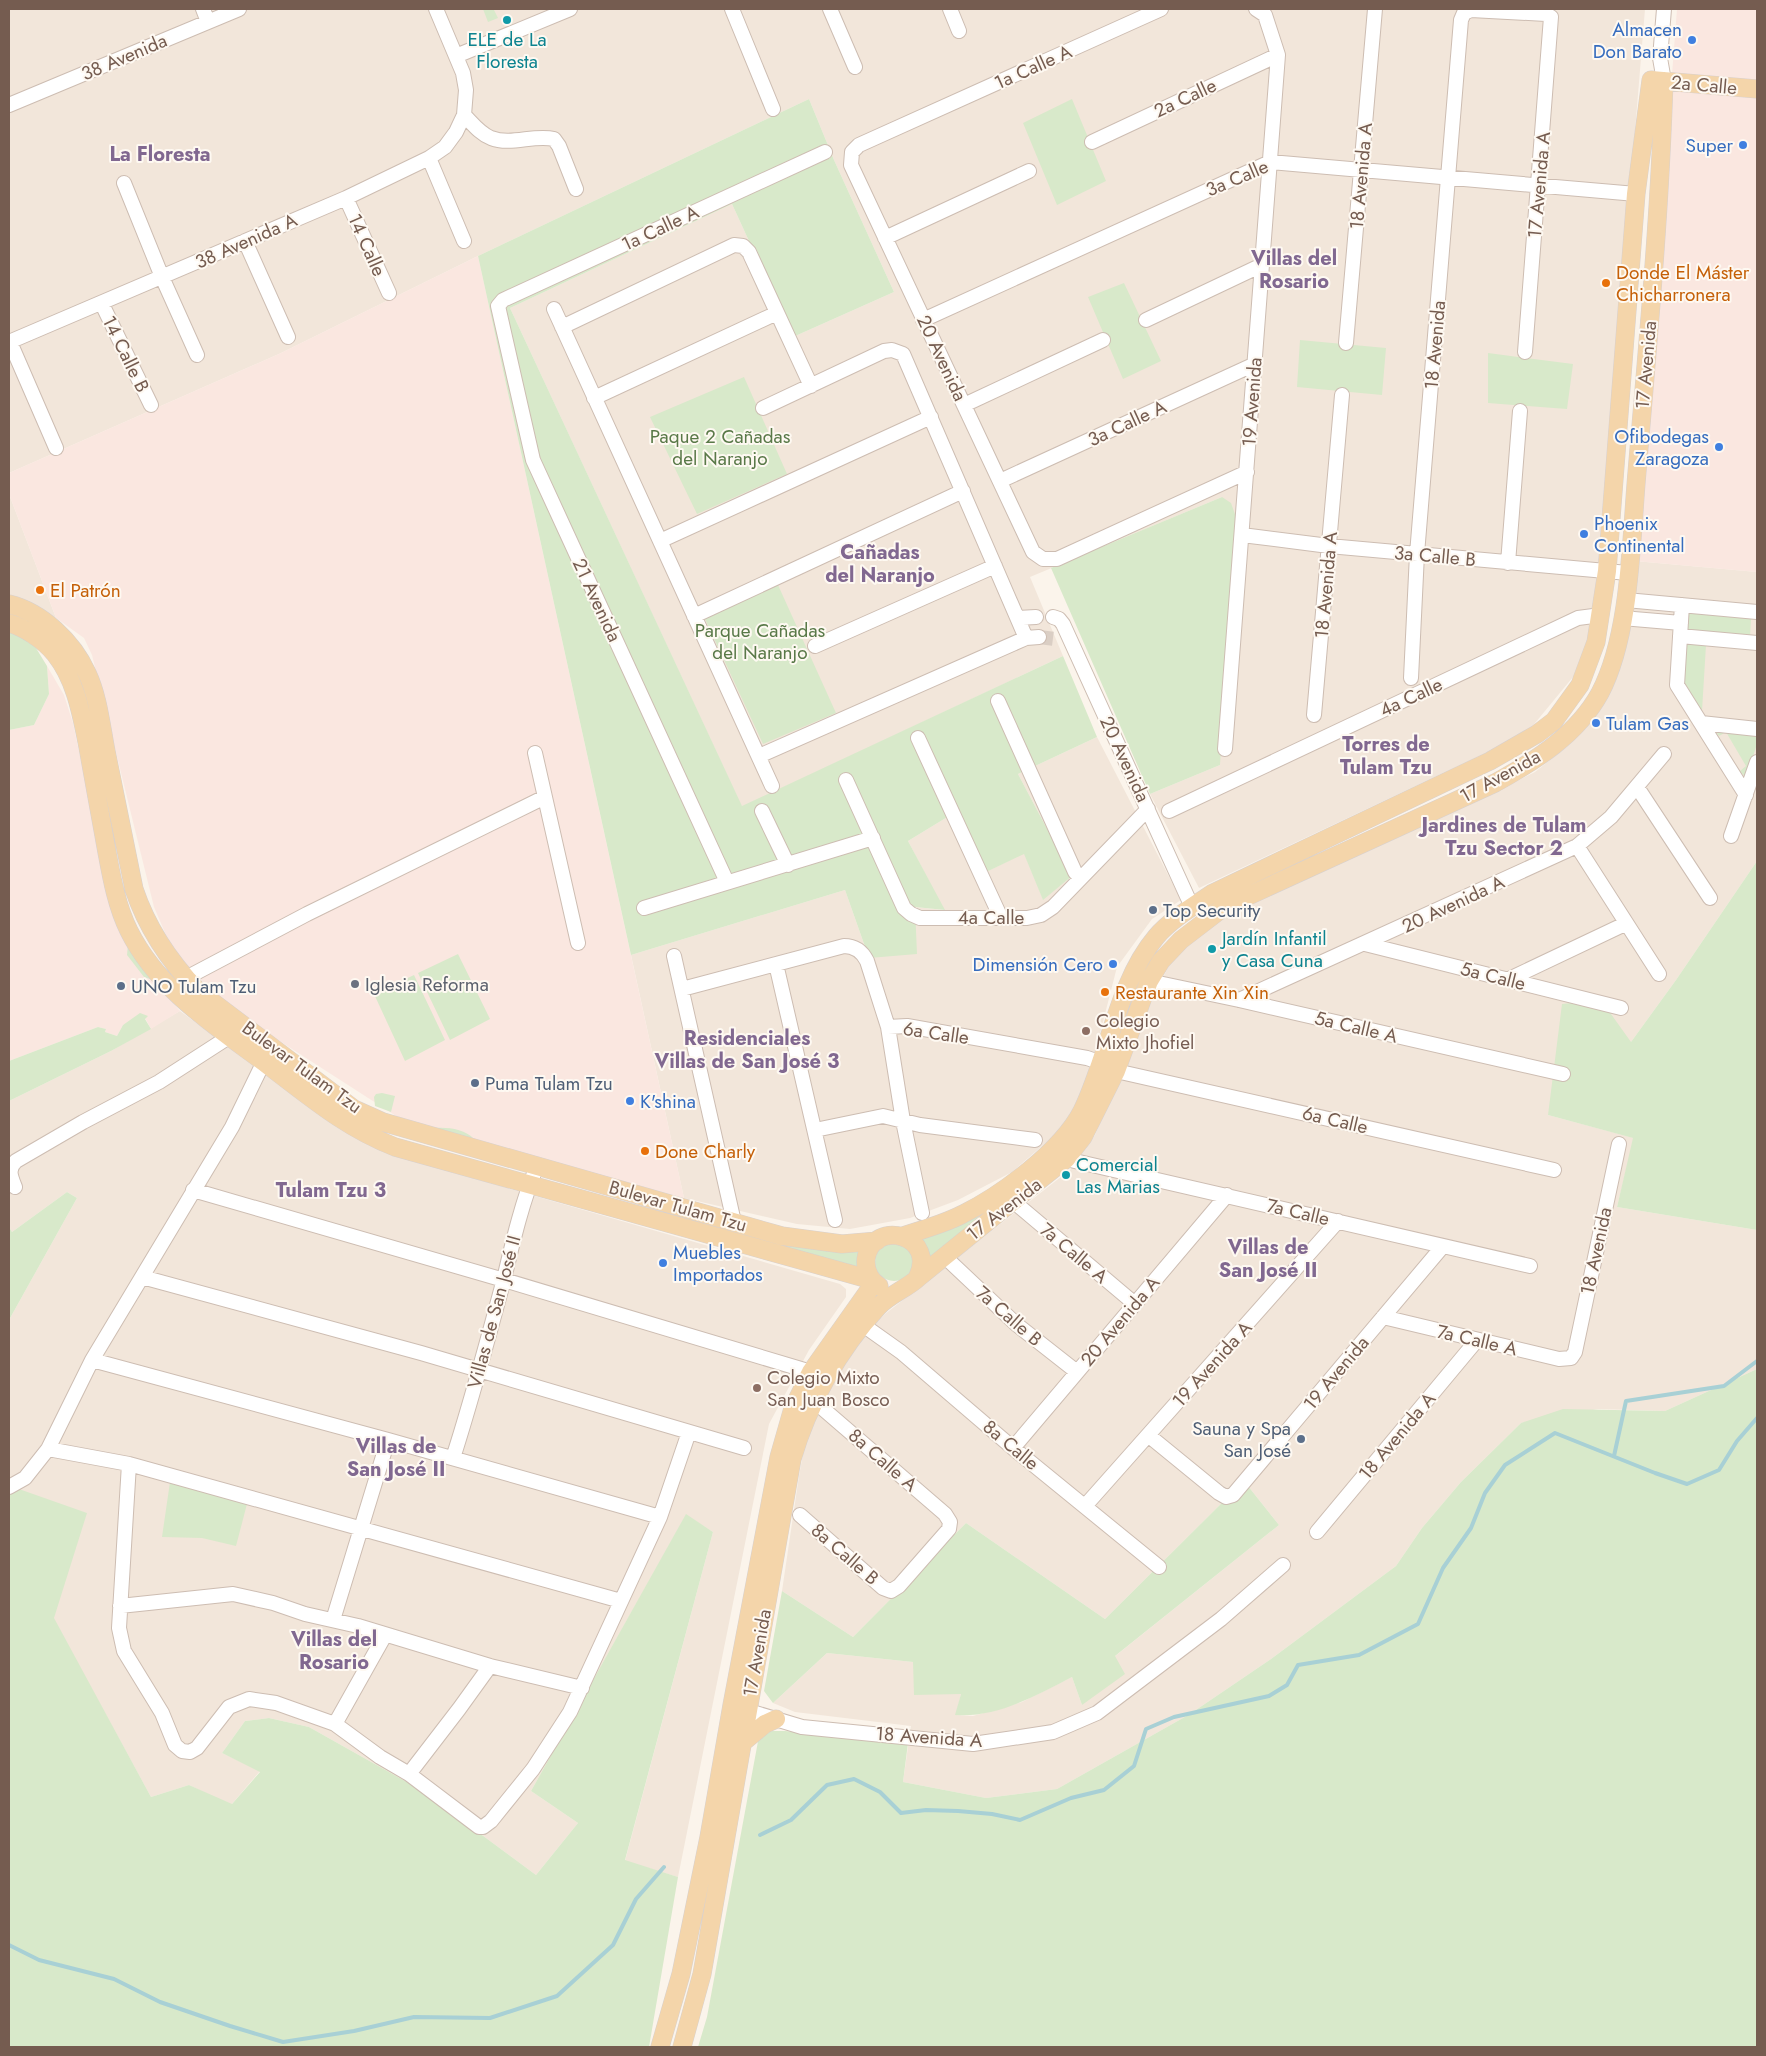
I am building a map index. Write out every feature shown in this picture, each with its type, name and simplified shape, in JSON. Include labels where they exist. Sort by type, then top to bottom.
[{"type":"main road","name":"2a Calle","points":[[1657,81],[1757,89]]},
{"type":"main road","name":"17 Avenida","points":[[902,1236],[962,1215],[988,1200],[1048,1153],[1081,1112],[1109,1067],[1134,970],[1157,936],[1192,907],[1213,893],[1490,761],[1537,734],[1554,721],[1580,685],[1596,642],[1607,571],[1636,194],[1657,81]]},
{"type":"main road","name":"17 Avenida","points":[[916,1280],[1066,1159],[1083,1137],[1109,1067],[1149,981],[1161,961],[1181,940],[1224,907],[1495,783],[1536,760],[1574,728],[1588,711],[1614,658],[1626,600],[1662,158],[1657,81]]},
{"type":"main road","name":"Bulevar Tulam Tzu","points":[[9,604],[18,606],[55,630],[69,645],[87,673],[97,706],[137,897],[142,913],[155,935],[186,978],[198,991],[244,1026],[267,1054],[345,1123],[396,1147],[873,1282]]},
{"type":"main road","name":"Bulevar Tulam Tzu","points":[[9,623],[40,639],[55,654],[70,678],[80,711],[112,882],[127,928],[144,958],[162,980],[183,1000],[230,1037],[267,1054],[354,1109],[383,1122],[782,1236],[842,1244],[877,1241]]},
{"type":"main road","points":[[482,1171],[489,1153]]},
{"type":"main road","points":[[885,1236],[902,1236],[910,1240],[921,1254],[922,1263],[916,1280],[901,1290],[891,1291],[873,1282],[866,1264],[867,1255],[871,1247],[885,1236]]},
{"type":"main road","name":"17 Avenida","points":[[682,2047],[702,1974],[742,1743],[739,1708],[779,1457],[793,1408],[811,1372],[873,1282]]},
{"type":"main road","name":"17 Avenida","points":[[660,2047],[681,1974],[709,1837],[739,1708],[792,1459],[800,1431],[831,1370],[863,1325],[879,1306],[901,1290]]},
{"type":"main road","points":[[742,1743],[765,1724],[776,1719]]},
{"type":"street","name":"38 Avenida","points":[[9,105],[205,15],[239,9]]},
{"type":"street","points":[[436,9],[463,73],[466,90],[464,115],[491,138],[506,141],[546,137],[554,139],[576,189]]},
{"type":"street","points":[[456,56],[570,9]]},
{"type":"street","points":[[732,9],[773,109]]},
{"type":"street","points":[[830,9],[855,67]]},
{"type":"street","points":[[950,9],[959,31]]},
{"type":"street","name":"1a Calle A","points":[[852,152],[859,144],[1161,9]]},
{"type":"street","points":[[1256,9],[1265,15],[1278,55]]},
{"type":"street","name":"18 Avenida A","points":[[1346,343],[1375,9]]},
{"type":"street","name":"17 Avenida","points":[[1657,81],[1664,9]]},
{"type":"street","name":"17 Avenida A","points":[[1464,13],[1471,10],[1546,14],[1551,17],[1525,352]]},
{"type":"street","name":"18 Avenida","points":[[1410,678],[1417,554],[1461,20],[1464,13]]},
{"type":"street","name":"2a Calle","points":[[1092,142],[1278,55]]},
{"type":"street","name":"19 Avenida","points":[[1225,749],[1278,55]]},
{"type":"street","name":"38 Avenida A","points":[[9,342],[102,304],[346,198],[429,158],[445,147],[456,132],[464,115]]},
{"type":"street","name":"1a Calle A","points":[[498,306],[504,300],[825,152]]},
{"type":"street","name":"20 Avenida","points":[[852,152],[851,166],[1033,552],[1044,559],[1057,559],[1247,472]]},
{"type":"street","points":[[429,158],[464,241]]},
{"type":"street","name":"3a Calle","points":[[924,320],[1270,162],[1636,194]]},
{"type":"street","points":[[885,238],[1029,171]]},
{"type":"street","points":[[124,183],[162,277],[197,355]]},
{"type":"street","name":"14 Calle","points":[[346,198],[388,293]]},
{"type":"street","points":[[245,241],[288,337]]},
{"type":"street","points":[[562,327],[737,245],[743,246],[749,252],[811,386]]},
{"type":"street","points":[[1146,320],[1262,265]]},
{"type":"street","name":"14 Calle B","points":[[102,304],[151,405]]},
{"type":"street","name":"21 Avenida","points":[[498,306],[532,460],[727,882]]},
{"type":"street","points":[[554,309],[772,786]]},
{"type":"street","points":[[594,398],[777,313]]},
{"type":"street","points":[[964,405],[1103,340]]},
{"type":"street","points":[[9,342],[56,448]]},
{"type":"street","points":[[759,756],[1033,638],[1018,618],[905,357],[896,350],[884,351],[763,408]]},
{"type":"street","name":"3a Calle A","points":[[1000,481],[1255,364]]},
{"type":"street","name":"18 Avenida A","points":[[1314,716],[1342,395]]},
{"type":"street","points":[[1508,563],[1520,411]]},
{"type":"street","points":[[660,541],[931,417]]},
{"type":"street","points":[[694,616],[963,491]]},
{"type":"street","name":"3a Calle B","points":[[1242,535],[1329,546],[1628,573]]},
{"type":"street","points":[[816,646],[995,566]]},
{"type":"street","points":[[1626,600],[1757,612]]},
{"type":"street","points":[[1682,605],[1677,686],[1746,795]]},
{"type":"street","name":"4a Calle","points":[[1169,811],[1578,618],[1601,615]]},
{"type":"street","points":[[1018,618],[1036,617]]},
{"type":"street","name":"20 Avenida","points":[[1052,617],[1061,621],[1071,641],[1192,907]]},
{"type":"street","points":[[1622,618],[1757,643]]},
{"type":"street","points":[[1055,639],[1071,641]]},
{"type":"street","points":[[998,701],[1075,872],[1081,878]]},
{"type":"street","points":[[1701,723],[1757,729]]},
{"type":"street","points":[[918,738],[1001,918]]},
{"type":"street","points":[[535,753],[578,943]]},
{"type":"street","name":"20 Avenida A","points":[[1239,1000],[1577,846],[1611,817],[1664,754]]},
{"type":"street","points":[[1731,836],[1757,762]]},
{"type":"street","points":[[644,908],[873,838],[846,780]]},
{"type":"street","points":[[1637,787],[1710,898]]},
{"type":"street","points":[[186,978],[298,918],[545,797]]},
{"type":"street","name":"4a Calle","points":[[873,838],[904,908],[911,914],[920,918],[1027,918],[1041,915],[1053,908],[1148,809]]},
{"type":"street","points":[[762,811],[788,865]]},
{"type":"street","points":[[1577,846],[1625,924],[1659,974]]},
{"type":"street","points":[[1507,980],[1625,924]]},
{"type":"street","name":"5a Calle","points":[[1365,944],[1621,1008]]},
{"type":"street","points":[[682,990],[844,946],[858,950],[866,961],[888,1028],[903,1121],[922,1213]]},
{"type":"street","points":[[674,956],[734,1222]]},
{"type":"street","points":[[776,964],[835,1220]]},
{"type":"street","name":"5a Calle A","points":[[1149,981],[1563,1074]]},
{"type":"street","points":[[15,1187],[10,1172],[11,1166],[16,1161],[83,1122],[159,1082],[244,1026]]},
{"type":"street","name":"6a Calle","points":[[888,1028],[907,1026],[1087,1058],[1109,1067],[1554,1170]]},
{"type":"street","points":[[9,1487],[25,1478],[48,1449],[92,1360],[232,1127],[267,1054]]},
{"type":"street","points":[[815,1130],[883,1116],[920,1125],[1035,1140]]},
{"type":"street","name":"18 Avenida","points":[[1571,1358],[1575,1352],[1619,1144]]},
{"type":"street","name":"7a Calle","points":[[1066,1159],[1530,1266]]},
{"type":"street","name":"Villas de San José II","points":[[453,1458],[530,1184],[537,1166]]},
{"type":"street","points":[[193,1190],[504,1280],[811,1372]]},
{"type":"street","name":"20 Avenida A","points":[[1013,1448],[1227,1196]]},
{"type":"street","name":"7a Calle A","points":[[1013,1201],[1135,1304]]},
{"type":"street","name":"19 Avenida A","points":[[1085,1506],[1338,1221]]},
{"type":"street","name":"19 Avenida","points":[[1148,1435],[1226,1497],[1233,1495],[1443,1246]]},
{"type":"street","name":"7a Calle B","points":[[944,1256],[1016,1324],[1077,1372]]},
{"type":"street","points":[[142,1277],[479,1370],[744,1448]]},
{"type":"street","name":"7a Calle A","points":[[1383,1318],[1559,1359],[1571,1358]]},
{"type":"street","name":"8a Calle","points":[[863,1325],[897,1349],[1013,1448],[1159,1567]]},
{"type":"street","name":"18 Avenida A","points":[[1317,1532],[1476,1340]]},
{"type":"street","points":[[92,1360],[388,1440],[660,1517]]},
{"type":"street","name":"8a Calle A","points":[[814,1401],[945,1514],[950,1522],[949,1529],[899,1586],[891,1590]]},
{"type":"street","points":[[129,1464],[119,1628],[124,1651],[162,1712],[175,1745],[182,1751],[190,1752],[197,1748],[229,1707],[249,1699],[276,1703],[335,1724],[380,1757],[408,1774],[479,1827],[483,1827],[492,1821],[533,1769],[570,1712],[660,1517],[690,1432]]},
{"type":"street","points":[[334,1620],[388,1440]]},
{"type":"street","points":[[48,1449],[129,1464],[621,1602]]},
{"type":"street","name":"8a Calle B","points":[[800,1515],[883,1588],[891,1590]]},
{"type":"street","name":"18 Avenida A","points":[[739,1708],[802,1727],[973,1744],[1053,1732],[1096,1713],[1221,1619],[1282,1565]]},
{"type":"street","points":[[120,1606],[233,1594],[334,1620],[490,1666],[582,1688]]},
{"type":"street","points":[[335,1724],[385,1635]]},
{"type":"street","points":[[408,1774],[490,1666]]},
{"type":"shaded area","points":[[9,9],[1645,9],[1593,645],[1587,660],[1526,734],[1199,888],[1150,794],[1220,765],[1222,497],[1030,577],[1063,656],[742,807],[510,308],[732,204],[793,337],[894,292],[834,160],[809,99],[478,256],[281,353],[9,473]]},
{"type":"shaded area","points":[[1677,9],[1757,9],[1757,572],[1635,561]]},
{"type":"shaded area","points":[[478,256],[684,1198],[407,1123],[236,1013],[175,956],[154,907],[92,655],[84,638],[56,618],[9,494],[9,473],[281,353]]},
{"type":"shaded area","points":[[9,494],[56,618],[33,604],[9,595]]},
{"type":"shaded area","points":[[1635,561],[1757,572],[1757,861],[1676,980],[1631,1042],[1548,1115],[1634,1138],[1617,1207],[1757,1230],[1757,1369],[1665,1411],[1598,1409],[1521,1423],[1461,1482],[1422,1528],[1396,1566],[1271,1659],[1190,1714],[1057,1789],[986,1798],[903,1782],[911,1726],[795,1712],[773,1703],[827,1653],[913,1662],[961,1694],[956,1715],[973,1716],[1022,1702],[1072,1677],[1082,1705],[1114,1657],[1279,1525],[1244,1481],[1105,1619],[966,1523],[853,1637],[782,1591],[807,1431],[853,1346],[885,1314],[1071,1169],[1095,1135],[1157,989],[1173,958],[1219,918],[1489,795],[1535,772],[1569,745],[1593,714]]},
{"type":"shaded area","points":[[47,666],[64,695],[73,723],[112,907],[167,996],[180,1011],[151,1029],[145,1018],[147,1016],[123,1025],[117,1036],[105,1032],[106,1029],[98,1027],[9,1061],[9,730],[34,725],[49,694]]},
{"type":"shaded area","points":[[1097,737],[1181,900],[1152,919],[1117,967],[1094,1057],[1080,1095],[1063,1128],[1012,1172],[958,1200],[910,1218],[850,1229],[797,1224],[684,1198],[631,955],[845,890],[869,958],[915,907],[944,910],[908,841],[954,813],[980,875],[1024,853],[1043,899],[1072,876],[1018,774]]},
{"type":"shaded area","points":[[180,1011],[327,1119],[386,1153],[840,1284],[846,1289],[846,1297],[809,1350],[769,1424],[678,1877],[625,1861],[713,1532],[686,1515],[531,1791],[578,1823],[536,1875],[421,1790],[309,1727],[269,1718],[245,1721],[222,1753],[260,1771],[231,1805],[189,1785],[151,1797],[53,1618],[86,1513],[9,1490],[9,1320],[77,1198],[67,1192],[12,1232],[9,1227],[9,1101],[111,1051]]},
{"type":"green space","name":"ELE de La Floresta","points":[[483,9],[496,9],[494,10],[498,18],[488,22]]},
{"type":"green space","points":[[809,99],[834,160],[894,292],[793,337],[732,204],[510,308],[742,806],[1063,656],[1097,737],[1018,774],[1072,876],[1043,900],[1024,854],[980,875],[954,813],[908,841],[945,910],[915,907],[917,954],[869,958],[845,890],[631,955],[478,256]]},
{"type":"green space","points":[[1072,99],[1106,181],[1057,205],[1023,123]]},
{"type":"green space","points":[[1124,283],[1161,361],[1123,379],[1088,297]]},
{"type":"green space","points":[[1300,340],[1386,348],[1382,395],[1297,387]]},
{"type":"green space","points":[[1488,353],[1573,364],[1567,409],[1488,403]]},
{"type":"green space","name":"Paque 2 Cañadas del Naranjo","points":[[744,377],[787,474],[697,514],[650,417]]},
{"type":"green space","points":[[1222,497],[1231,503],[1236,517],[1220,765],[1150,794],[1051,568]]},
{"type":"green space","name":"Parque Cañadas del Naranjo","points":[[778,585],[836,713],[763,744],[704,617]]},
{"type":"green space","points":[[1688,613],[1751,619],[1750,637],[1686,631]]},
{"type":"green space","points":[[9,631],[28,635],[47,666],[49,694],[34,725],[9,730]]},
{"type":"green space","points":[[1685,644],[1706,645],[1702,711],[1683,680]]},
{"type":"green space","points":[[1713,728],[1757,734],[1757,744],[1746,778],[1740,771],[1746,766],[1726,732],[1719,736]]},
{"type":"green space","points":[[1757,861],[1757,1230],[1617,1207],[1633,1138],[1548,1115],[1562,1004],[1601,1000],[1631,1042],[1676,980]]},
{"type":"green space","points":[[128,945],[156,981],[144,977],[127,955]]},
{"type":"green space","points":[[458,954],[490,1019],[450,1040],[418,973]]},
{"type":"green space","points":[[414,975],[445,1040],[405,1061],[374,994]]},
{"type":"green space","points":[[140,1013],[148,1016],[145,1019],[151,1029],[111,1051],[9,1101],[9,1061],[98,1027],[106,1029],[105,1032],[117,1036],[123,1025]]},
{"type":"green space","points":[[382,1093],[395,1096],[391,1112],[375,1106],[374,1097],[376,1094]]},
{"type":"green space","points":[[435,1128],[456,1129],[474,1139]]},
{"type":"green space","points":[[67,1192],[77,1198],[9,1320],[9,1227],[12,1232]]},
{"type":"green space","points":[[1004,1201],[924,1266],[914,1238]]},
{"type":"green space","points":[[760,1240],[781,1243],[867,1246],[865,1273],[758,1244]]},
{"type":"green space","points":[[894,1243],[907,1249],[913,1262],[907,1275],[894,1281],[881,1275],[875,1262],[881,1249]]},
{"type":"green space","points":[[1757,1369],[1757,2047],[698,2047],[707,2017],[759,1736],[772,1731],[785,1731],[908,1743],[903,1782],[986,1798],[1057,1789],[1190,1714],[1271,1659],[1396,1566],[1422,1528],[1461,1482],[1521,1423],[1563,1409],[1665,1411]]},
{"type":"green space","points":[[1244,1481],[1279,1525],[1115,1656],[1125,1674],[1082,1705],[1072,1677],[1030,1698],[1001,1709],[971,1715],[955,1715],[961,1694],[914,1695],[913,1662],[827,1653],[773,1703],[764,1691],[782,1591],[853,1637],[966,1523],[1105,1619]]},
{"type":"green space","points":[[170,1482],[247,1504],[236,1546],[202,1538],[162,1537]]},
{"type":"green space","points":[[16,1488],[87,1513],[54,1618],[151,1797],[189,1785],[232,1804],[260,1772],[222,1753],[245,1721],[269,1718],[309,1727],[421,1790],[536,1875],[578,1823],[531,1791],[686,1514],[713,1532],[625,1860],[678,1877],[649,2047],[9,2047],[9,1490]]},
{"type":"waterway","points":[[1614,1456],[1626,1401],[1724,1386],[1757,1361]]},
{"type":"waterway","points":[[760,1835],[791,1820],[827,1785],[854,1779],[880,1792],[901,1813],[926,1810],[958,1811],[992,1814],[1020,1820],[1071,1798],[1104,1790],[1134,1766],[1146,1729],[1174,1717],[1269,1696],[1287,1685],[1298,1665],[1359,1655],[1418,1624],[1443,1568],[1471,1528],[1485,1493],[1505,1465],[1555,1433],[1687,1484],[1719,1470],[1737,1441],[1757,1418]]},
{"type":"waterway","points":[[9,1945],[39,1960],[114,1979],[160,2002],[283,2042],[354,2031],[414,2017],[490,2018],[557,1996],[613,1945],[636,1899],[664,1867]]},
{"type":"tunnel","points":[[1039,637],[1055,639]]},
{"type":"place","name":"ELE de La Floresta","points":[[507,20]]},
{"type":"place","name":"Almacen Don Barato","points":[[1692,40]]},
{"type":"place","name":"Super","points":[[1743,145]]},
{"type":"place","name":"Donde El Máster Chicharronera","points":[[1606,283]]},
{"type":"place","name":"Ofibodegas Zaragoza","points":[[1719,447]]},
{"type":"place","name":"Phoenix Continental","points":[[1584,534]]},
{"type":"place","name":"El Patrón","points":[[40,590]]},
{"type":"place","name":"Tulam Gas","points":[[1596,723]]},
{"type":"place","name":"Top Security","points":[[1153,910]]},
{"type":"place","name":"Jardín Infantil y Casa Cuna","points":[[1212,949]]},
{"type":"place","name":"Dimensión Cero","points":[[1113,964]]},
{"type":"place","name":"Iglesia Reforma","points":[[355,984]]},
{"type":"place","name":"UNO Tulam Tzu","points":[[121,986]]},
{"type":"place","name":"Restaurante Xin Xin","points":[[1105,992]]},
{"type":"place","name":"Colegio Mixto Jhofiel","points":[[1086,1031]]},
{"type":"place","name":"Puma Tulam Tzu","points":[[475,1083]]},
{"type":"place","name":"K'shina","points":[[630,1101]]},
{"type":"place","name":"Done Charly","points":[[645,1151]]},
{"type":"place","name":"Comercial Las Marias","points":[[1066,1175]]},
{"type":"place","name":"Muebles Importados","points":[[663,1263]]},
{"type":"place","name":"Colegio Mixto San Juan Bosco","points":[[757,1388]]},
{"type":"place","name":"Sauna y Spa San José","points":[[1301,1439]]},
{"type":"district","name":"La Floresta","points":[[160,154]]},
{"type":"district","name":"Villas del Rosario","points":[[1294,270]]},
{"type":"district","name":"Cañadas del Naranjo","points":[[880,564]]},
{"type":"district","name":"Torres de Tulam Tzu","points":[[1386,756]]},
{"type":"district","name":"Jardines de Tulam Tzu Sector 2","points":[[1504,836]]},
{"type":"district","name":"Residenciales Villas de San José 3","points":[[747,1050]]},
{"type":"district","name":"Tulam Tzu 3","points":[[331,1190]]},
{"type":"district","name":"Villas de San José II","points":[[1268,1258]]},
{"type":"district","name":"Villas de San José II","points":[[396,1458]]},
{"type":"district","name":"Villas del Rosario","points":[[334,1650]]}]
